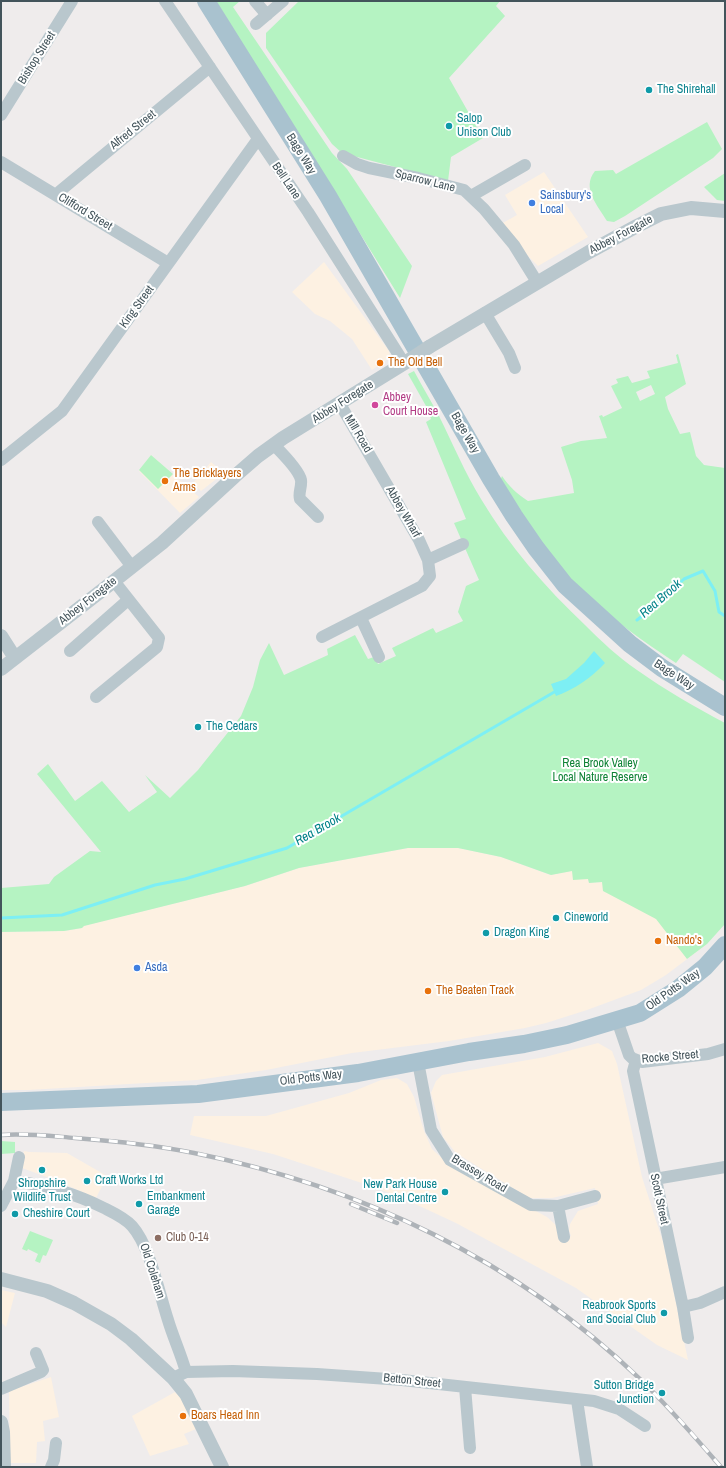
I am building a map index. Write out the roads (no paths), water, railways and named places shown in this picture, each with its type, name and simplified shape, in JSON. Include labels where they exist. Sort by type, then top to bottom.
[{"type":"main road","name":"Bage Way","points":[[206,1],[328,196],[491,479],[536,548],[565,585],[626,641],[662,668],[725,707]]},
{"type":"main road","name":"Old Potts Way","points":[[1,1102],[198,1094],[358,1073],[469,1052],[524,1044],[567,1034],[640,1013],[678,989],[705,967],[723,947]]},
{"type":"street","name":"Bishop Street","points":[[1,115],[72,1]]},
{"type":"street","name":"Bell Lane","points":[[164,1],[408,361]]},
{"type":"street","points":[[255,1],[267,15]]},
{"type":"street","points":[[256,24],[283,1]]},
{"type":"street","name":"Alfred Street","points":[[57,194],[210,67]]},
{"type":"street","name":"King Street","points":[[1,460],[62,411],[258,139]]},
{"type":"street","name":"Sparrow Lane","points":[[344,156],[357,164],[369,168],[464,190],[484,209],[514,245],[537,282]]},
{"type":"street","name":"Clifford Street","points":[[1,162],[57,194],[168,263]]},
{"type":"street","points":[[471,196],[525,164]]},
{"type":"street","name":"Abbey Foregate","points":[[1,669],[162,543],[235,476],[274,444],[429,347],[537,282],[660,214],[691,208],[725,212]]},
{"type":"street","points":[[485,313],[509,353],[515,368]]},
{"type":"street","name":"Mill Road","points":[[340,404],[375,464]]},
{"type":"street","points":[[274,444],[299,475],[301,481],[300,499],[318,517]]},
{"type":"street","name":"Abbey Wharf","points":[[322,637],[422,586],[430,576],[428,560],[419,540],[375,464]]},
{"type":"street","points":[[98,522],[132,567]]},
{"type":"street","points":[[428,560],[463,544]]},
{"type":"street","points":[[96,697],[157,647],[159,642],[159,638],[114,581]]},
{"type":"street","points":[[70,651],[128,600]]},
{"type":"street","points":[[361,618],[379,657]]},
{"type":"street","points":[[1,636],[15,658]]},
{"type":"street","name":"Rocke Street","points":[[617,1020],[629,1054],[636,1060],[642,1062],[708,1054],[725,1049]]},
{"type":"street","name":"Scott Street","points":[[636,1060],[633,1071],[683,1307],[688,1338]]},
{"type":"street","name":"Brassey Road","points":[[418,1062],[431,1130],[450,1160],[531,1205],[558,1206],[595,1196]]},
{"type":"street","points":[[1,1206],[14,1181],[19,1157]]},
{"type":"street","points":[[655,1179],[725,1167]]},
{"type":"street","name":"Old Coleham","points":[[14,1181],[43,1186],[85,1199],[117,1214],[132,1225],[141,1238],[147,1252],[184,1367]]},
{"type":"street","points":[[558,1206],[564,1237]]},
{"type":"street","points":[[1,1279],[47,1291],[74,1303],[111,1324],[149,1356],[173,1378],[186,1394],[222,1467]]},
{"type":"street","points":[[683,1307],[700,1303],[725,1292]]},
{"type":"street","points":[[1,1389],[41,1372],[42,1370],[36,1353]]},
{"type":"street","name":"Betton Street","points":[[173,1378],[184,1367],[388,1378],[594,1402],[619,1410],[645,1426]]},
{"type":"street","points":[[465,1387],[470,1448]]},
{"type":"street","points":[[577,1400],[587,1467]]},
{"type":"street","points":[[1,1422],[3,1432],[4,1467]]},
{"type":"street","points":[[51,1467],[54,1460],[56,1443]]},
{"type":"water","points":[[594,651],[605,663],[594,674],[570,690],[556,696],[551,684],[566,679],[584,663]]},
{"type":"waterway","name":"Rea Brook","points":[[637,620],[654,607],[684,579],[703,571],[715,591],[719,612],[725,616]]},
{"type":"waterway","name":"Rea Brook","points":[[1,918],[62,915],[155,885],[185,879],[287,848],[556,691]]},
{"type":"railway","points":[[1,1135],[20,1134],[105,1140],[179,1150],[256,1167],[316,1186],[376,1208],[433,1234],[489,1264],[542,1299],[592,1337],[651,1390],[682,1422],[721,1467]]},
{"type":"railway","points":[[351,1204],[397,1223]]},
{"type":"place","name":"The Shirehall","points":[[649,90]]},
{"type":"place","name":"Salop Unison Club","points":[[449,126]]},
{"type":"place","name":"Sainsbury's Local","points":[[532,203]]},
{"type":"place","name":"The Old Bell","points":[[380,363]]},
{"type":"place","name":"Abbey Court House","points":[[375,405]]},
{"type":"place","name":"The Bricklayers Arms","points":[[165,481]]},
{"type":"place","name":"The Cedars","points":[[198,727]]},
{"type":"place","name":"Cineworld","points":[[556,918]]},
{"type":"place","name":"Dragon King","points":[[486,933]]},
{"type":"place","name":"Nando's","points":[[658,941]]},
{"type":"place","name":"Asda","points":[[137,968]]},
{"type":"place","name":"The Beaten Track","points":[[428,991]]},
{"type":"place","name":"Shropshire Wildlife Trust","points":[[42,1170]]},
{"type":"place","name":"Craft Works Ltd","points":[[87,1181]]},
{"type":"place","name":"New Park House Dental Centre","points":[[445,1192]]},
{"type":"place","name":"Embankment Garage","points":[[139,1204]]},
{"type":"place","name":"Cheshire Court","points":[[15,1214]]},
{"type":"place","name":"Club 0-14","points":[[158,1238]]},
{"type":"place","name":"Reabrook Sports and Social Club","points":[[664,1313]]},
{"type":"place","name":"Sutton Bridge Junction","points":[[662,1393]]},
{"type":"place","name":"Boars Head Inn","points":[[183,1416]]},
{"type":"park label","name":"Rea Brook Valley Local Nature Reserve","points":[[600,771]]}]
